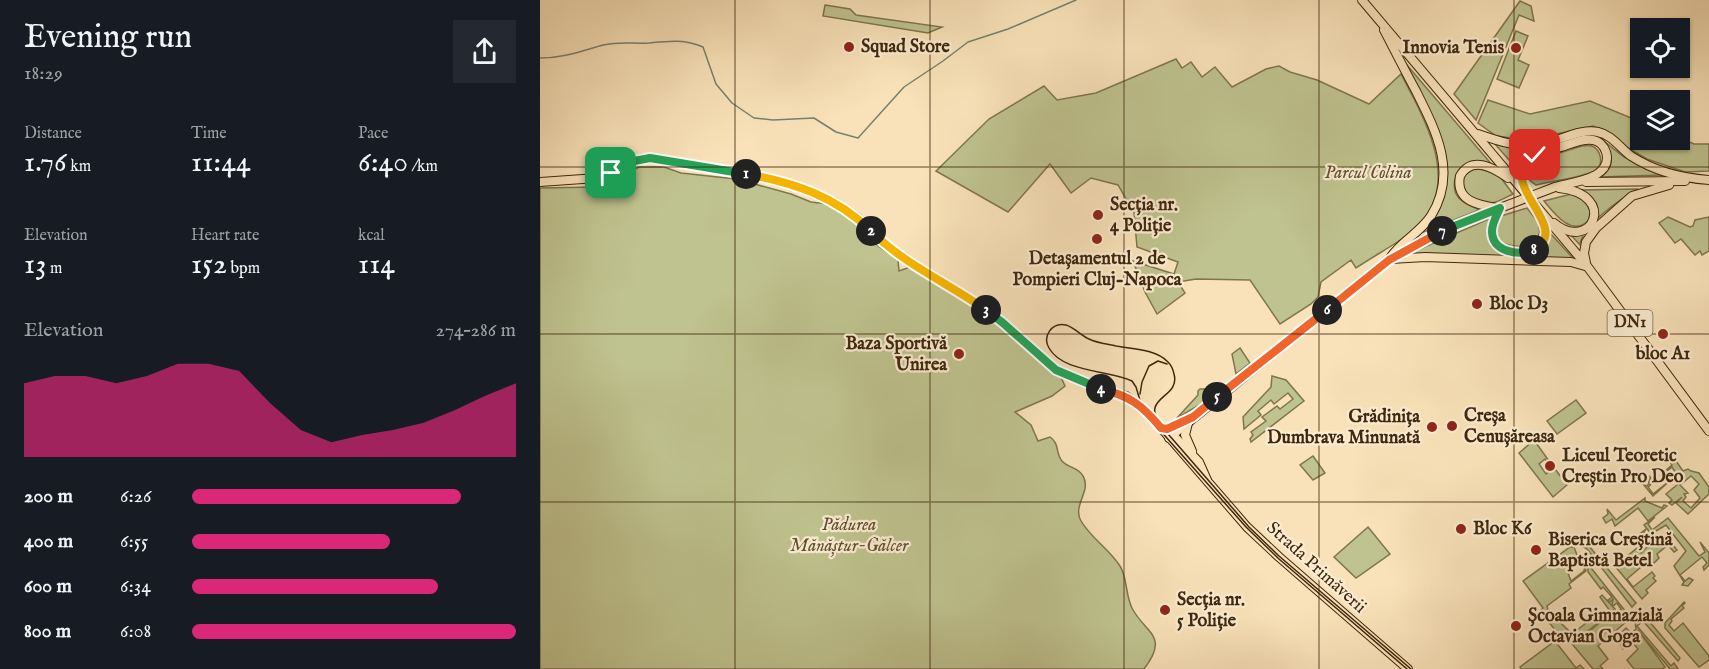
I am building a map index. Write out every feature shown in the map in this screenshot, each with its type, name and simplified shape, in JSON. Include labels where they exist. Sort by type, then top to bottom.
[{"type":"main road","name":"DN1","points":[[1362,0],[1587,266],[1709,431]]},
{"type":"main road","points":[[1377,17],[1431,121],[1444,161],[1442,189],[1431,216],[1418,232],[1395,250],[1389,260]]},
{"type":"main road","points":[[1476,133],[1512,145],[1526,146],[1539,145],[1585,132],[1597,132],[1608,136],[1627,153],[1646,164],[1682,177],[1709,181]]},
{"type":"main road","points":[[540,182],[597,178],[634,161],[650,158],[767,177],[808,190],[846,209],[909,263],[993,315],[1056,370],[1097,388],[1126,396],[1142,407],[1168,432],[1193,417],[1389,260],[1441,231],[1500,208],[1555,187],[1598,175],[1606,159],[1603,146],[1595,141],[1582,140],[1529,159],[1523,167],[1521,176],[1529,199]]},
{"type":"main road","points":[[1500,208],[1483,206],[1464,197],[1459,184],[1463,172],[1472,165],[1481,164],[1502,173],[1519,186]]},
{"type":"main road","points":[[1389,260],[1425,257],[1571,262],[1587,266],[1584,253],[1587,239],[1626,201],[1642,192],[1682,181]]},
{"type":"main road","points":[[1555,187],[1578,183],[1709,181]]},
{"type":"main road","points":[[1537,209],[1568,232],[1580,232],[1590,224],[1594,209],[1589,198],[1580,192],[1555,187]]},
{"type":"main road","points":[[1500,208],[1493,227],[1494,240],[1504,250],[1522,253],[1536,249],[1544,239],[1545,230],[1537,209]]},
{"type":"main road","points":[[1193,417],[1185,435],[1195,458]]},
{"type":"main road","name":"Strada Primăverii","points":[[1168,432],[1195,458],[1209,484]]},
{"type":"main road","name":"Strada Primăverii","points":[[1168,432],[1247,527],[1408,669]]},
{"type":"green space","points":[[1520,1],[1531,6],[1534,21],[1519,15],[1476,120],[1454,94]]},
{"type":"green space","points":[[825,5],[850,9],[856,15],[942,27],[928,33],[823,16]]},
{"type":"green space","name":"Innovia Tenis","points":[[1516,31],[1528,36],[1518,60],[1529,65],[1519,88],[1497,79]]},
{"type":"green space","points":[[1401,58],[1493,166],[1482,162],[1472,162],[1458,172],[1455,179],[1454,187],[1457,195],[1464,202],[1479,210],[1421,233],[1440,205],[1443,195],[1444,160]]},
{"type":"green space","name":"Parcul Colina","points":[[1176,59],[1182,68],[1191,62],[1202,77],[1215,67],[1232,87],[1266,69],[1279,66],[1290,72],[1317,80],[1369,104],[1401,74],[1420,111],[1435,152],[1438,173],[1436,193],[1429,212],[1414,230],[1393,245],[1356,268],[1351,260],[1321,282],[1318,297],[1280,324],[1250,280],[1196,279],[1178,282],[1185,293],[1157,314],[1145,292],[1133,261],[1174,274],[1178,262],[1137,247],[1134,213],[1118,185],[1091,178],[1071,193],[1050,164],[1008,212],[936,171],[989,119],[1044,86],[1057,100],[1096,93]]},
{"type":"green space","points":[[1488,100],[1530,114],[1590,101],[1630,117],[1630,149],[1607,132],[1593,126],[1529,140],[1496,136],[1478,123]]},
{"type":"green space","points":[[1585,136],[1600,138],[1624,157],[1662,175],[1599,177],[1608,162],[1597,141],[1533,153],[1521,162],[1517,169],[1495,144],[1529,147]]},
{"type":"green space","points":[[1690,142],[1709,144],[1709,171],[1685,172],[1647,159],[1631,150],[1690,150]]},
{"type":"green space","points":[[1582,146],[1592,146],[1598,151],[1601,161],[1596,170],[1577,177],[1536,185],[1528,177],[1527,169],[1530,162]]},
{"type":"green space","name":"Pădurea Mănăștur-Gălcer","points":[[639,167],[664,167],[681,173],[736,179],[811,202],[828,204],[854,219],[878,246],[895,257],[898,260],[899,271],[910,267],[998,322],[1059,373],[1065,386],[1052,396],[1015,412],[1031,425],[1038,441],[1050,437],[1062,461],[1083,476],[1085,487],[1079,509],[1081,521],[1120,566],[1130,605],[1155,642],[1155,649],[1144,669],[540,669],[540,188],[595,187],[606,184]]},
{"type":"green space","points":[[1476,168],[1498,174],[1513,194],[1493,203],[1482,202],[1468,195],[1462,183],[1468,172]]},
{"type":"green space","points":[[1638,189],[1595,221],[1582,238],[1580,245],[1570,234],[1585,230],[1596,208],[1593,199],[1580,190]]},
{"type":"green space","points":[[1575,193],[1586,202],[1590,216],[1588,221],[1582,225],[1575,226],[1563,222],[1544,201]]},
{"type":"green space","points":[[1527,208],[1541,226],[1537,240],[1533,244],[1522,247],[1502,243],[1496,230],[1501,216]]},
{"type":"green space","points":[[1668,217],[1690,227],[1693,226],[1695,220],[1709,217],[1709,251],[1702,255],[1700,251],[1695,255],[1681,239],[1675,243],[1659,223]]},
{"type":"green space","points":[[1491,218],[1487,232],[1492,245],[1511,251],[1530,251],[1543,247],[1549,232],[1572,257],[1570,259],[1406,255]]},
{"type":"green space","points":[[1240,348],[1250,363],[1236,374],[1232,354]]},
{"type":"green space","points":[[1272,376],[1286,380],[1304,401],[1251,442],[1253,435],[1251,432],[1266,421],[1262,417],[1277,406],[1280,409],[1293,399],[1288,393],[1274,404],[1271,400],[1258,411],[1261,415],[1244,429],[1243,417],[1271,387]]},
{"type":"green space","points":[[1200,389],[1204,389],[1209,395],[1201,404],[1177,418],[1198,395]]},
{"type":"green space","points":[[1576,400],[1586,413],[1557,434],[1547,421]]},
{"type":"green space","points":[[1534,440],[1549,461],[1545,459],[1539,464],[1546,474],[1552,469],[1552,465],[1567,485],[1553,497],[1519,453]]},
{"type":"green space","points":[[1313,456],[1325,473],[1313,480],[1300,465]]},
{"type":"green space","points":[[1672,460],[1674,463],[1676,461],[1683,471],[1688,469],[1699,473],[1709,487],[1709,494],[1688,514],[1676,503],[1682,497],[1672,505],[1669,503],[1672,500],[1666,494],[1678,484],[1675,480],[1679,476],[1673,478],[1677,475],[1672,467],[1665,473],[1662,468],[1665,471],[1672,465],[1670,462]],"holes":[[[1691,476],[1699,484],[1694,490],[1700,498],[1691,508],[1683,501],[1686,497],[1684,494],[1688,493],[1680,485]]]},
{"type":"green space","points":[[1650,477],[1654,482],[1648,487],[1653,494],[1671,479],[1653,496],[1643,484],[1646,486],[1649,484]]},
{"type":"green space","points":[[1645,498],[1645,501],[1662,508],[1664,505],[1667,506],[1648,521],[1638,508],[1615,526],[1612,519],[1606,523],[1603,518],[1608,514],[1607,509],[1616,520]]},
{"type":"green space","points":[[1655,517],[1648,524],[1652,530],[1668,518],[1699,556],[1705,552],[1700,542],[1709,553],[1709,565],[1704,570],[1703,567],[1707,563],[1702,557],[1680,575],[1685,581],[1689,578],[1693,580],[1688,586],[1682,585],[1684,582],[1674,566],[1686,551],[1666,525],[1651,534],[1644,525]]},
{"type":"green space","points":[[1368,527],[1390,554],[1356,578],[1334,557]]},
{"type":"green space","points":[[1646,529],[1644,532],[1646,535],[1649,534],[1657,544],[1667,537],[1677,550],[1674,552],[1668,545],[1657,554],[1659,558],[1651,566],[1647,562],[1627,579],[1633,587],[1652,572],[1655,576],[1653,578],[1656,581],[1646,590],[1648,593],[1642,599],[1615,566],[1637,548],[1641,553],[1651,543],[1645,535],[1635,545],[1632,540]]},
{"type":"green space","points":[[1581,539],[1585,540],[1582,540],[1586,548],[1589,546],[1636,603],[1632,607],[1587,549],[1582,546],[1580,541],[1577,541]]},
{"type":"green space","points":[[1570,547],[1574,547],[1580,563],[1568,573],[1571,581],[1584,571],[1585,565],[1586,571],[1569,584],[1571,588],[1547,606],[1548,610],[1572,634],[1595,616],[1599,620],[1610,611],[1600,597],[1602,595],[1615,609],[1572,644],[1563,632],[1559,635],[1540,611],[1543,608],[1523,581]]},
{"type":"green space","points":[[1580,554],[1626,612],[1624,614],[1627,618],[1618,612],[1621,609],[1617,603],[1613,606],[1613,599],[1610,602],[1608,600],[1612,597],[1603,587],[1601,589],[1588,572],[1588,567]]},
{"type":"green space","points":[[1684,602],[1682,606],[1684,608],[1671,619],[1669,625],[1674,631],[1683,623],[1709,656],[1709,660],[1699,667],[1665,628],[1665,623]]},
{"type":"green space","points":[[1615,610],[1626,622],[1598,646],[1608,659],[1600,666],[1603,669],[1593,669],[1573,645]]},
{"type":"green space","points":[[1644,615],[1680,658],[1678,661],[1643,621],[1637,626],[1671,666],[1674,663],[1678,669],[1670,669],[1638,630],[1665,667],[1662,669],[1634,669],[1627,660],[1638,649],[1632,642],[1623,649],[1620,644],[1624,640],[1619,635],[1626,628],[1633,635],[1636,629],[1635,621]]},
{"type":"green space","points":[[1555,641],[1576,668],[1580,665],[1584,669],[1521,669],[1520,667]]},
{"type":"waterway","points":[[540,58],[565,55],[616,43],[670,41],[690,43],[703,47],[716,84],[732,103],[754,118],[773,120],[814,118],[836,132],[858,138],[904,87],[968,42],[1008,29],[1076,0]]},
{"type":"tram line","points":[[1407,669],[1279,559],[1246,527],[1150,419],[1142,407],[1132,381],[1076,367],[1065,362],[1049,348],[1047,339],[1050,331],[1056,326],[1066,325],[1092,340],[1157,354],[1168,362],[1173,370],[1175,382],[1157,403],[1155,409],[1156,417],[1162,427],[1249,527],[1279,556],[1411,669]]},
{"type":"tram line","points":[[1140,394],[1149,366],[1158,361],[1167,364]]},
{"type":"place","name":"Squad Store","points":[[849,47]]},
{"type":"place","name":"Innovia Tenis","points":[[1516,48]]},
{"type":"place","name":"Secția nr. 4 Poliție","points":[[1098,215]]},
{"type":"place","name":"Detașamentul 2 de Pompieri Cluj-Napoca","points":[[1097,239]]},
{"type":"place","name":"Bloc D3","points":[[1477,304]]},
{"type":"place","name":"bloc A1","points":[[1663,334]]},
{"type":"place","name":"Baza Sportivă Unirea","points":[[959,354]]},
{"type":"place","name":"Creșa Cenușăreasa","points":[[1452,426]]},
{"type":"place","name":"Grădinița Dumbrava Minunată","points":[[1432,427]]},
{"type":"place","name":"Liceul Teoretic Creștin Pro Deo","points":[[1550,466]]},
{"type":"place","name":"Bloc K6","points":[[1461,529]]},
{"type":"place","name":"Biserica Creștină Baptistă Betel","points":[[1536,550]]},
{"type":"place","name":"Secția nr. 5 Poliție","points":[[1165,610]]},
{"type":"place","name":"Școala Gimnazială Octavian Goga","points":[[1516,626]]},
{"type":"route","points":[[611,173],[641,158],[656,158],[767,177],[793,184],[835,202],[916,268],[1003,323],[1056,370],[1097,388],[1126,396],[1142,407],[1161,428],[1167,429],[1193,417],[1389,260],[1441,231],[1500,208],[1493,227],[1493,237],[1497,244],[1510,252],[1522,253],[1536,249],[1543,243],[1544,224],[1529,199],[1521,176],[1525,163],[1535,155]]}]
